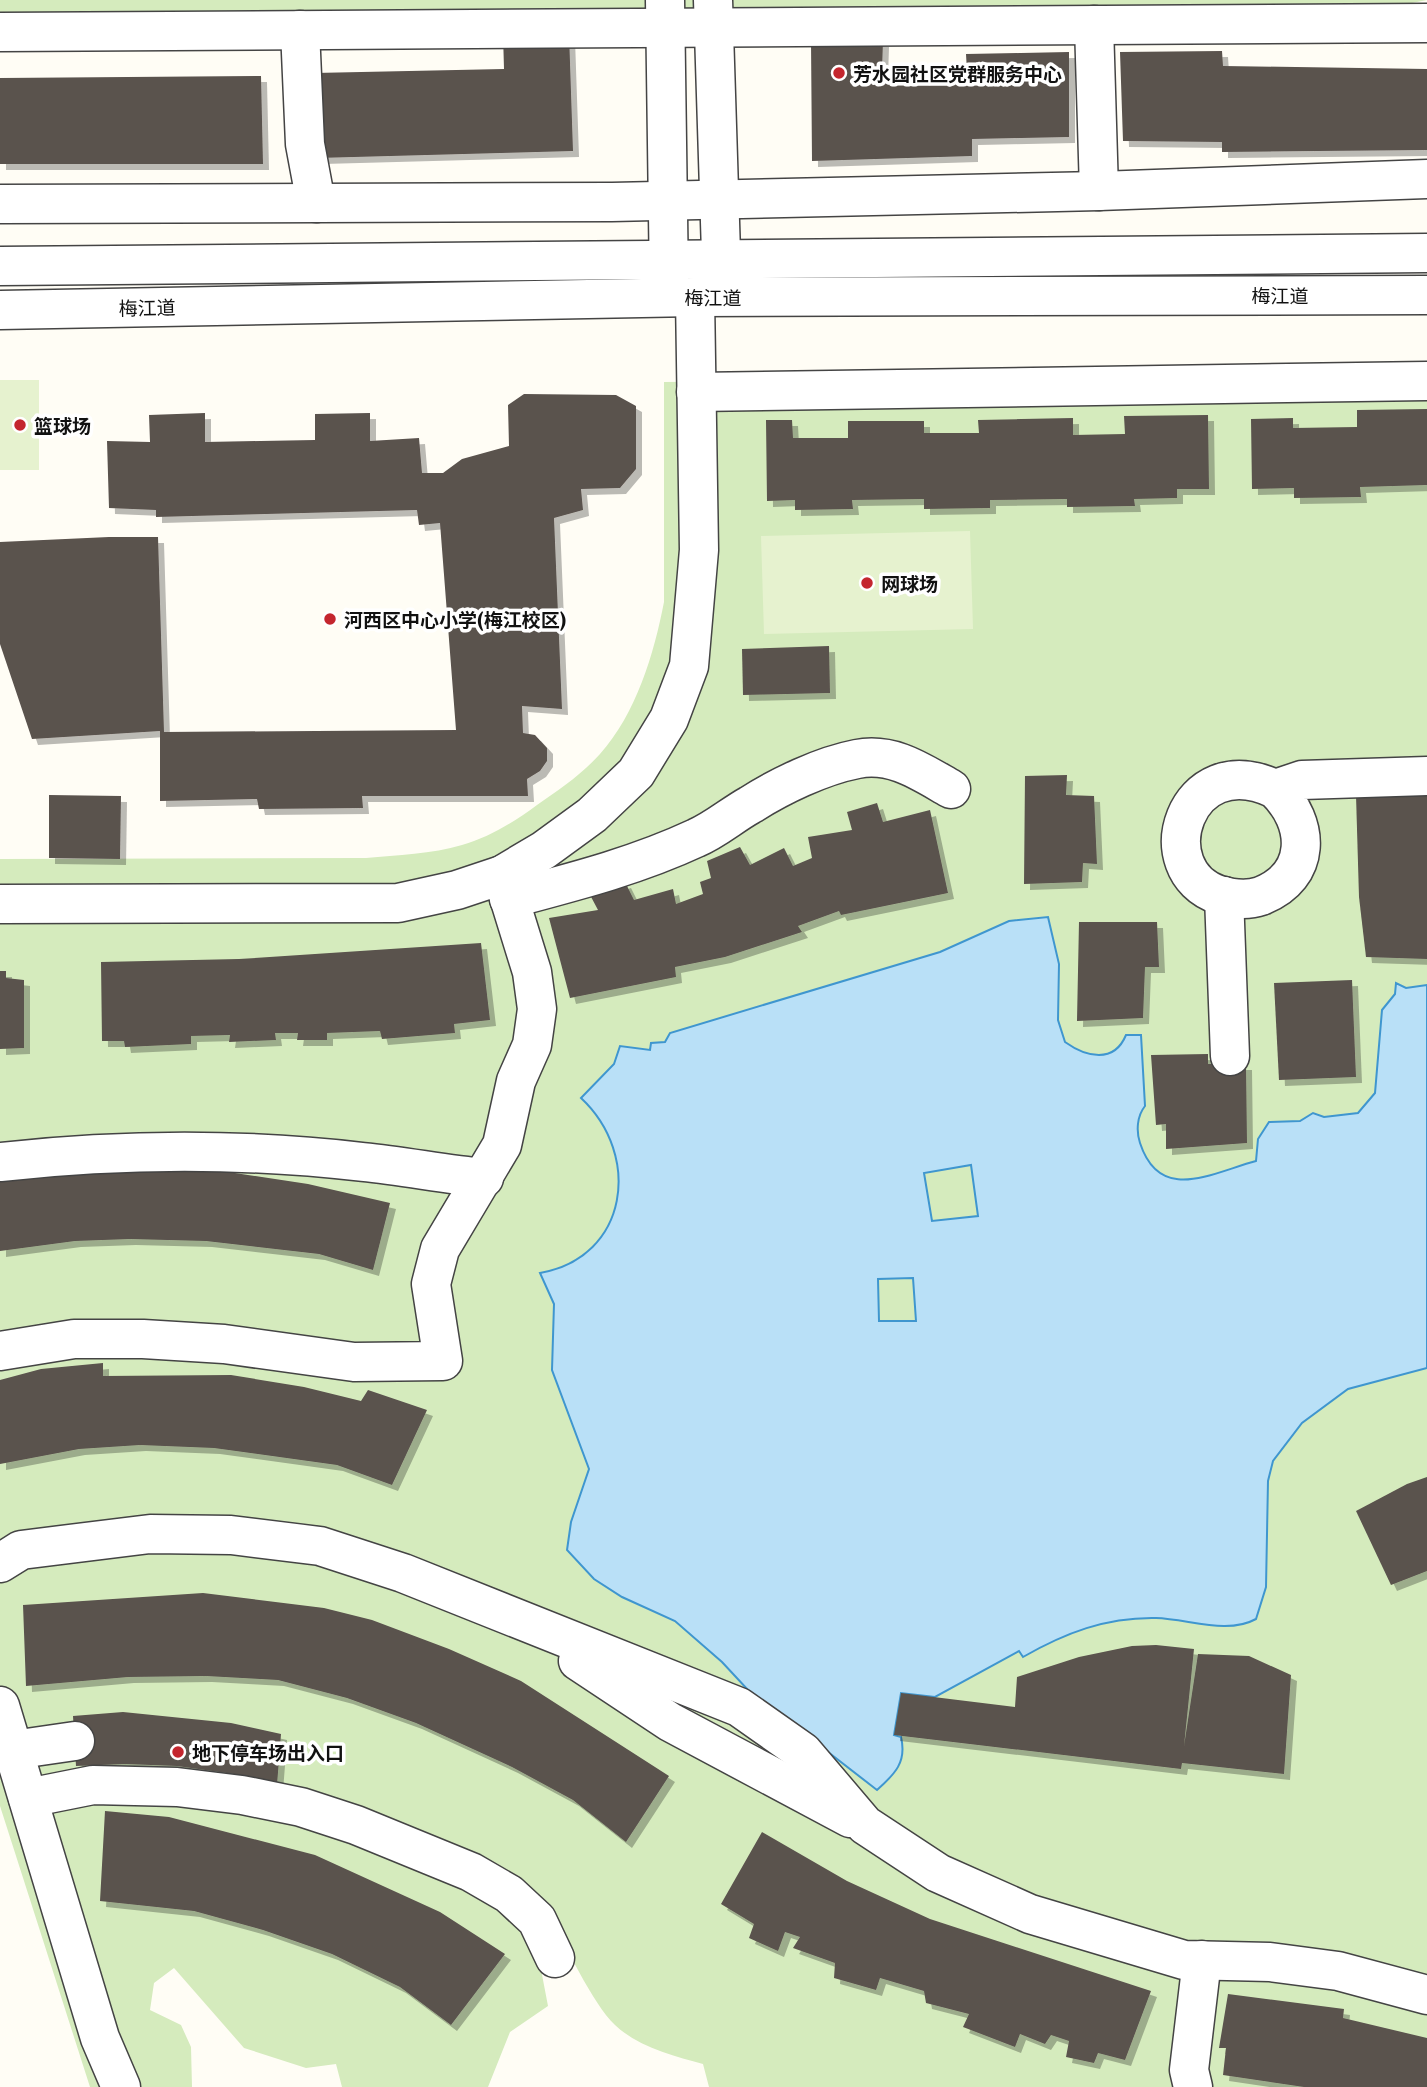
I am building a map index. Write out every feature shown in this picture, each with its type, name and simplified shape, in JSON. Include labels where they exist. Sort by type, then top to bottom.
[{"type":"street","points":[[665,14],[666,201],[695,282]]},
{"type":"street","points":[[0,32],[300,30],[665,14],[1103,17],[1427,23]]},
{"type":"street","points":[[506,887],[592,815],[636,773],[668,719],[688,666],[699,551],[695,282],[719,200],[714,14]]},
{"type":"street","points":[[1099,191],[1103,17]]},
{"type":"street","points":[[300,30],[305,144],[316,203]]},
{"type":"street","points":[[0,204],[666,201],[1099,191],[1427,179]]},
{"type":"street","name":"梅江道","points":[[0,310],[1427,253]]},
{"type":"street","name":"梅江道","points":[[0,266],[1427,295]]},
{"type":"street","points":[[696,392],[1427,381]]},
{"type":"street","points":[[0,904],[398,903],[457,890],[506,887],[633,865],[699,837],[752,803],[815,773],[857,759],[885,758],[912,766],[951,789]]},
{"type":"street","points":[[1275,789],[1302,780],[1427,776]]},
{"type":"street","points":[[1238,779],[1257,781],[1275,789],[1290,803],[1299,821],[1302,841],[1298,861],[1288,878],[1272,891],[1253,898],[1224,896],[1198,882],[1186,865],[1181,847],[1182,827],[1189,808],[1201,794],[1219,783],[1238,779]]},
{"type":"street","points":[[0,1351],[74,1339],[143,1339],[224,1344],[354,1362],[443,1361],[431,1284],[440,1249],[502,1145],[516,1081],[532,1045],[537,1009],[532,972],[506,887]]},
{"type":"street","points":[[1224,896],[1230,1056]]},
{"type":"street","points":[[0,1163],[158,1152],[255,1154],[362,1162],[484,1178]]},
{"type":"street","points":[[0,1563],[21,1550],[88,1539],[150,1534],[231,1535],[320,1546],[403,1573],[739,1707],[803,1752],[865,1825],[938,1873],[1030,1914],[1112,1941],[1184,1960],[1270,1962],[1338,1971],[1427,1995]]},
{"type":"street","points":[[0,1706],[100,2038],[121,2087]]},
{"type":"street","points":[[13,1750],[75,1741]]},
{"type":"street","points":[[28,1798],[93,1786],[177,1787],[242,1795],[301,1807],[356,1825],[471,1872],[509,1894],[537,1920],[555,1958]]},
{"type":"street","points":[[1193,2087],[1189,2070],[1202,1960]]},
{"type":"green space","points":[[0,0],[1427,0],[1407,4],[0,19]]},
{"type":"green space","points":[[1427,375],[1427,2087],[709,2087],[703,2064],[645,2045],[615,2025],[588,1988],[549,1914],[539,1959],[548,2006],[510,2032],[488,2087],[342,2087],[336,2064],[306,2068],[244,2048],[174,1968],[154,1983],[150,2010],[181,2025],[191,2047],[192,2087],[90,2087],[0,1806],[0,859],[366,858],[414,854],[451,848],[482,838],[511,823],[554,794],[586,768],[613,738],[642,682],[655,642],[664,602],[664,382]]},
{"type":"green space","name":"篮球场","points":[[0,380],[39,380],[39,470],[0,470]]},
{"type":"green space","name":"网球场","points":[[970,531],[973,629],[764,634],[761,536]]},
{"type":"water","points":[[1048,917],[1059,964],[1058,1020],[1065,1042],[1082,1051],[1099,1055],[1114,1050],[1126,1035],[1141,1035],[1145,1106],[1139,1119],[1140,1143],[1149,1162],[1160,1173],[1174,1179],[1205,1177],[1256,1161],[1258,1139],[1269,1122],[1300,1121],[1313,1113],[1324,1117],[1358,1113],[1375,1093],[1382,1010],[1395,994],[1396,983],[1406,988],[1427,985],[1427,1368],[1348,1389],[1302,1423],[1273,1461],[1268,1481],[1266,1587],[1256,1619],[1233,1626],[1156,1618],[1120,1620],[1070,1634],[1023,1657],[1019,1651],[935,1697],[901,1693],[894,1735],[901,1737],[901,1761],[894,1773],[877,1790],[748,1690],[722,1662],[675,1621],[622,1597],[594,1579],[567,1550],[571,1522],[589,1469],[552,1370],[554,1304],[540,1273],[570,1263],[593,1247],[608,1226],[617,1201],[618,1174],[613,1147],[600,1121],[581,1098],[614,1064],[620,1046],[650,1050],[651,1043],[665,1042],[670,1033],[940,952],[1009,921]],"holes":[[[971,1165],[978,1216],[932,1221],[924,1173]],[[913,1278],[916,1321],[879,1321],[878,1279]]]},
{"type":"building","points":[[569,33],[573,151],[317,158],[314,73],[504,69],[503,34]]},
{"type":"building","points":[[811,41],[883,41],[882,71],[967,72],[966,54],[1069,52],[1069,137],[972,139],[972,156],[812,161]]},
{"type":"building","points":[[1222,51],[1223,66],[1427,69],[1427,150],[1222,152],[1222,142],[1123,141],[1120,52]]},
{"type":"building","points":[[261,76],[263,164],[0,164],[0,78]]},
{"type":"building","points":[[524,394],[616,395],[636,406],[636,469],[620,488],[581,489],[583,510],[554,518],[562,709],[522,706],[523,733],[535,735],[547,748],[547,761],[540,771],[527,779],[528,796],[362,796],[363,808],[259,809],[257,799],[160,801],[160,731],[32,739],[0,644],[0,542],[109,537],[158,537],[164,732],[456,730],[440,523],[419,525],[417,510],[156,517],[156,510],[109,508],[107,441],[150,442],[149,415],[205,413],[205,442],[315,440],[315,414],[370,413],[370,441],[419,438],[422,473],[443,473],[462,459],[509,446],[508,405]]},
{"type":"building","points":[[1427,409],[1427,485],[1360,487],[1361,497],[1294,498],[1294,488],[1252,489],[1251,419],[1293,418],[1293,428],[1357,427],[1357,410]]},
{"type":"building","points":[[1208,415],[1209,489],[1177,489],[1177,498],[1134,499],[1135,506],[1067,507],[1067,499],[990,500],[990,508],[924,509],[924,499],[852,500],[853,509],[795,510],[795,500],[767,501],[766,420],[792,420],[793,438],[848,438],[848,421],[924,421],[924,433],[979,433],[978,420],[1073,418],[1073,435],[1125,434],[1124,416]]},
{"type":"building","points":[[829,646],[830,693],[743,695],[742,649]]},
{"type":"building","points":[[1067,775],[1066,795],[1094,796],[1097,864],[1083,863],[1082,882],[1024,884],[1025,776]]},
{"type":"building","points":[[49,795],[121,796],[120,859],[49,858]]},
{"type":"building","points":[[1356,795],[1427,795],[1427,959],[1366,957],[1359,897]]},
{"type":"building","points":[[877,803],[883,822],[930,810],[948,893],[841,915],[839,911],[798,926],[802,932],[725,957],[675,967],[676,977],[570,998],[549,918],[598,910],[589,893],[625,882],[634,900],[673,889],[676,904],[703,894],[700,882],[711,878],[707,861],[740,847],[750,865],[784,848],[793,866],[812,858],[808,837],[852,830],[847,812]]},
{"type":"building","points":[[1079,922],[1157,922],[1159,967],[1145,967],[1143,1018],[1077,1021]]},
{"type":"building","points":[[481,943],[490,1020],[454,1024],[455,1033],[382,1039],[380,1031],[327,1033],[327,1040],[297,1040],[298,1033],[275,1033],[276,1040],[229,1042],[230,1035],[191,1036],[191,1044],[125,1047],[124,1041],[102,1041],[101,962],[239,959]]},
{"type":"building","points":[[0,971],[6,971],[6,978],[24,980],[24,1048],[0,1049]]},
{"type":"building","points":[[1352,980],[1356,1077],[1279,1080],[1274,983]]},
{"type":"building","points":[[1208,1054],[1208,1064],[1246,1064],[1247,1143],[1166,1149],[1166,1124],[1156,1125],[1151,1055]]},
{"type":"building","points":[[163,1167],[222,1171],[308,1184],[390,1203],[373,1270],[319,1254],[206,1241],[75,1241],[0,1251],[0,1181]]},
{"type":"building","points":[[103,1363],[103,1376],[231,1375],[304,1387],[361,1401],[368,1390],[427,1410],[392,1485],[337,1465],[214,1448],[140,1445],[79,1449],[0,1464],[0,1380],[41,1369]]},
{"type":"building","points":[[1427,1477],[1427,1571],[1391,1585],[1356,1511],[1407,1484]]},
{"type":"building","points":[[203,1593],[324,1608],[372,1620],[449,1649],[521,1681],[669,1776],[626,1842],[573,1800],[512,1767],[416,1723],[347,1698],[278,1680],[206,1676],[128,1677],[26,1686],[23,1605]]},
{"type":"building","points":[[1156,1645],[1194,1649],[1184,1746],[1198,1654],[1249,1656],[1291,1675],[1284,1774],[1182,1763],[1181,1769],[894,1735],[901,1693],[1015,1707],[1017,1677],[1079,1657],[1132,1646]]},
{"type":"building","name":"地下停车场出入口","points":[[123,1712],[231,1723],[281,1734],[277,1785],[234,1774],[177,1766],[76,1766],[73,1716]]},
{"type":"building","points":[[105,1811],[169,1817],[315,1855],[440,1912],[505,1954],[451,2025],[400,1987],[332,1954],[263,1930],[194,1911],[100,1901]]},
{"type":"building","points":[[762,1832],[847,1881],[930,1919],[1151,1991],[1125,2060],[1098,2053],[1094,2063],[1066,2057],[1069,2041],[1051,2035],[1045,2044],[1020,2034],[1015,2047],[963,2027],[969,2014],[926,2003],[924,1991],[880,1978],[876,1990],[834,1978],[835,1963],[793,1948],[800,1937],[785,1932],[778,1951],[749,1938],[754,1924],[721,1904]]},
{"type":"building","points":[[1228,1994],[1344,2009],[1343,2018],[1427,2038],[1427,2087],[1304,2087],[1223,2075],[1226,2048],[1219,2048]]},
{"type":"place","name":"芳水园社区党群服务中心","points":[[839,73]]},
{"type":"place","name":"篮球场","points":[[20,425]]},
{"type":"place","name":"网球场","points":[[867,583]]},
{"type":"place","name":"河西区中心小学(梅江校区)","points":[[330,619]]},
{"type":"place","name":"地下停车场出入口","points":[[178,1752]]}]
